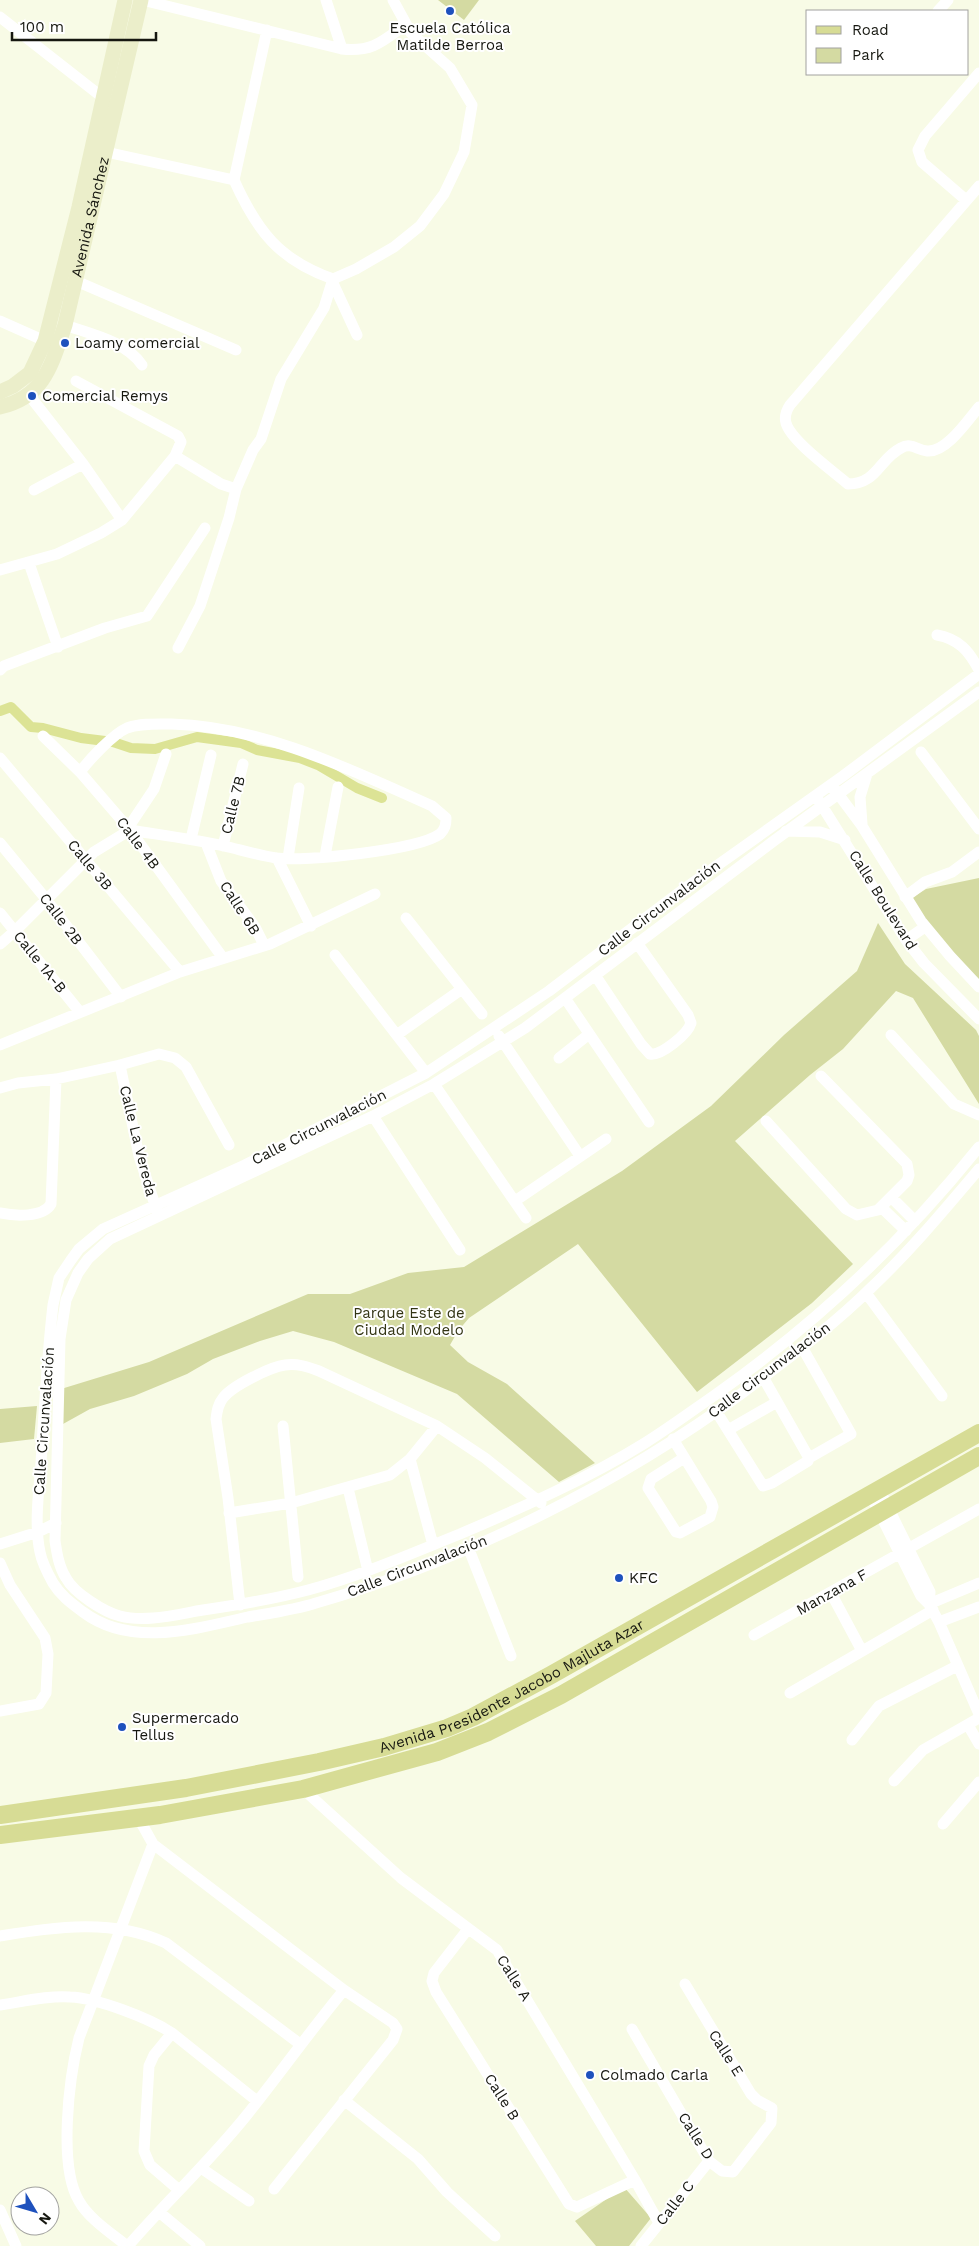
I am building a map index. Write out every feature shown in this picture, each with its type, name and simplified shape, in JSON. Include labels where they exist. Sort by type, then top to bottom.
[{"type":"main road","name":"Avenida Presidente Jacobo Majluta Azar","points":[[0,1815],[186,1788],[384,1747],[447,1728],[473,1717],[551,1676],[702,1592],[979,1433]]},
{"type":"main road","name":"Avenida Presidente Jacobo Majluta Azar","points":[[0,1834],[138,1818],[302,1789],[437,1752],[488,1732],[577,1685],[979,1456]]},
{"type":"street","name":"Avenida Sánchez","points":[[0,392],[13,386],[30,373],[45,341],[79,207],[125,0]]},
{"type":"street","name":"Avenida Sánchez","points":[[0,407],[29,395],[48,373],[65,325],[142,0]]},
{"type":"street","points":[[142,0],[342,49],[359,51],[376,46],[405,25]]},
{"type":"street","points":[[326,0],[342,49]]},
{"type":"street","points":[[178,648],[200,606],[224,534],[236,489],[252,450],[261,439],[281,379],[323,310],[332,280],[356,269],[394,247],[420,226],[444,194],[464,152],[472,105],[450,68],[405,25],[393,0]]},
{"type":"street","points":[[939,10],[948,0]]},
{"type":"street","points":[[0,17],[102,97]]},
{"type":"street","points":[[268,30],[234,180],[247,209],[268,237],[295,263],[332,280],[357,335]]},
{"type":"street","points":[[966,200],[922,162],[918,150],[925,136],[979,73]]},
{"type":"street","points":[[106,152],[234,180]]},
{"type":"street","points":[[979,186],[790,405],[786,411],[786,423],[793,437],[848,484],[860,484],[902,447],[913,445],[927,451],[939,449],[951,440],[979,407]]},
{"type":"street","points":[[76,281],[236,350]]},
{"type":"street","points":[[0,321],[45,341]]},
{"type":"street","points":[[65,325],[124,348],[137,358],[142,365]]},
{"type":"street","points":[[0,570],[57,554],[101,533],[122,520],[175,456],[181,442],[178,436],[76,381]]},
{"type":"street","points":[[29,395],[83,464],[122,520]]},
{"type":"street","points":[[175,456],[221,484],[236,489]]},
{"type":"street","points":[[34,490],[83,464]]},
{"type":"street","points":[[1,664],[58,647],[105,628],[147,616],[205,528]]},
{"type":"street","points":[[29,563],[58,647]]},
{"type":"street","points":[[937,635],[960,644],[969,652],[979,670]]},
{"type":"street","name":"Calle Circunvalación","points":[[979,674],[834,789],[822,806],[786,831],[565,998],[503,1042],[434,1084],[373,1116],[110,1239],[83,1266],[66,1300],[60,1339],[55,1541],[58,1558],[67,1582],[94,1604],[122,1617],[160,1617],[240,1605],[308,1590],[368,1571],[433,1545],[589,1475],[645,1443],[716,1394],[838,1298],[906,1231],[979,1147]]},
{"type":"street","name":"Calle Circunvalación","points":[[979,692],[868,774],[816,795],[684,889],[549,991],[426,1073],[245,1165],[103,1229],[79,1249],[59,1278],[52,1305],[38,1532],[42,1560],[51,1580],[63,1597],[94,1620],[113,1628],[146,1634],[206,1626],[312,1604],[384,1582],[468,1547],[550,1509],[640,1461],[716,1411],[763,1377],[802,1348],[866,1293],[979,1169]]},
{"type":"street","points":[[80,772],[126,728],[146,724],[188,725],[256,737],[296,748],[353,770],[432,806],[446,818],[446,826],[440,834],[429,840],[396,848],[326,856],[283,858],[192,839],[129,829]]},
{"type":"street","name":"Calle 4B","points":[[43,736],[80,772],[129,829],[223,958]]},
{"type":"street","points":[[921,752],[979,829]]},
{"type":"street","points":[[0,944],[86,860],[102,846],[129,829],[154,789],[166,754]]},
{"type":"street","points":[[192,839],[211,755]]},
{"type":"street","name":"Calle 3B","points":[[0,758],[180,972]]},
{"type":"street","name":"Calle 7B","points":[[223,846],[243,764]]},
{"type":"street","points":[[862,826],[860,797],[868,774]]},
{"type":"street","points":[[299,788],[283,858],[311,926]]},
{"type":"street","points":[[326,856],[338,788]]},
{"type":"street","name":"Calle Boulevard","points":[[834,789],[862,826],[925,927],[979,987]]},
{"type":"street","name":"Calle Boulevard","points":[[816,795],[906,940],[924,963],[979,1019]]},
{"type":"street","points":[[786,831],[820,832],[845,840]]},
{"type":"street","name":"Calle 2B","points":[[0,843],[46,899],[120,998]]},
{"type":"street","name":"Calle 6B","points":[[206,843],[221,881],[255,927],[264,945]]},
{"type":"street","points":[[906,897],[925,882],[952,872],[979,852]]},
{"type":"street","points":[[0,1045],[79,1012],[120,998],[180,972],[264,945],[311,926],[375,894]]},
{"type":"street","name":"Calle 1A-B","points":[[0,913],[79,1012]]},
{"type":"street","points":[[406,918],[482,1014]]},
{"type":"street","points":[[906,940],[925,927]]},
{"type":"street","points":[[595,975],[641,1044],[650,1054],[658,1054],[685,1034],[691,1023],[688,1015],[637,943]]},
{"type":"street","points":[[335,955],[398,1034],[426,1073]]},
{"type":"street","points":[[398,1034],[462,989]]},
{"type":"street","points":[[565,998],[588,1036],[649,1122]]},
{"type":"street","points":[[494,1029],[580,1156]]},
{"type":"street","points":[[891,1035],[954,1104],[979,1114]]},
{"type":"street","points":[[560,1058],[588,1036]]},
{"type":"street","points":[[0,1088],[18,1083],[56,1079],[159,1054],[167,1055],[181,1062],[229,1145]]},
{"type":"street","name":"Calle La Vereda","points":[[120,1065],[139,1156],[159,1217]]},
{"type":"street","points":[[766,1121],[846,1209],[857,1215],[878,1210],[907,1181],[910,1175],[906,1164],[821,1076]]},
{"type":"street","points":[[0,1213],[20,1215],[41,1213],[51,1204],[56,1079]]},
{"type":"street","points":[[434,1084],[526,1218]]},
{"type":"street","points":[[373,1116],[460,1250]]},
{"type":"street","points":[[515,1201],[606,1139]]},
{"type":"street","points":[[891,1197],[915,1221]]},
{"type":"street","points":[[881,1207],[906,1231]]},
{"type":"street","points":[[927,1207],[938,1216]]},
{"type":"street","points":[[866,1293],[942,1396]]},
{"type":"street","points":[[716,1411],[763,1486],[772,1483],[809,1458],[851,1434],[802,1348]]},
{"type":"street","points":[[240,1605],[216,1420],[218,1407],[231,1390],[268,1370],[284,1365],[301,1365],[319,1371],[437,1426],[485,1458],[536,1500],[550,1509]]},
{"type":"street","points":[[763,1377],[809,1458]]},
{"type":"street","points":[[728,1430],[777,1402]]},
{"type":"street","points":[[283,1426],[298,1577]]},
{"type":"street","points":[[229,1513],[291,1503],[390,1475],[410,1459],[437,1426]]},
{"type":"street","points":[[673,1440],[684,1458],[713,1507],[710,1517],[680,1533],[676,1532],[648,1488],[651,1479],[684,1458]]},
{"type":"street","points":[[410,1459],[433,1545]]},
{"type":"street","points":[[348,1488],[368,1571]]},
{"type":"street","points":[[874,1492],[905,1552],[921,1596],[931,1607],[939,1622],[979,1714]]},
{"type":"street","name":"Manzana F","points":[[754,1635],[905,1552],[979,1508]]},
{"type":"street","points":[[0,1544],[38,1532],[56,1523]]},
{"type":"street","points":[[468,1547],[511,1656]]},
{"type":"street","points":[[0,1563],[10,1585],[45,1638],[48,1654],[46,1693],[39,1704],[0,1711]]},
{"type":"street","points":[[790,1693],[862,1651],[931,1607],[979,1583]]},
{"type":"street","points":[[831,1593],[862,1651]]},
{"type":"street","points":[[939,1622],[979,1607]]},
{"type":"street","points":[[852,1740],[879,1706],[957,1666]]},
{"type":"street","points":[[894,1781],[923,1750],[979,1718]]},
{"type":"street","points":[[968,1725],[979,1744]]},
{"type":"street","points":[[943,1824],[979,1782]]},
{"type":"street","name":"Calle A","points":[[302,1789],[401,1878],[492,1945],[502,1958],[659,2223]]},
{"type":"street","points":[[138,1818],[153,1844],[344,1990],[393,2023],[397,2029],[392,2040],[274,2189]]},
{"type":"street","points":[[153,1844],[93,2001],[75,2055],[68,2106],[69,2171],[74,2190],[80,2202],[127,2246],[201,2168],[257,2101],[344,1990]]},
{"type":"street","points":[[0,1936],[64,1926],[98,1926],[147,1934],[166,1943],[300,2044]]},
{"type":"street","name":"Calle B","points":[[468,1929],[434,1973],[432,1981],[436,1992],[569,2204],[577,2208],[635,2180]]},
{"type":"street","name":"Calle E","points":[[685,1984],[748,2089],[757,2100],[772,2108],[773,2116]]},
{"type":"street","points":[[0,2005],[69,1997],[93,2001],[162,2026],[257,2101]]},
{"type":"street","name":"Calle D","points":[[632,2029],[709,2161],[722,2171],[733,2172],[771,2123],[773,2116]]},
{"type":"street","points":[[172,2033],[154,2055],[149,2066],[144,2151],[150,2165],[179,2190]]},
{"type":"street","points":[[344,2100],[418,2159],[446,2192],[495,2236]]},
{"type":"street","name":"Calle C","points":[[641,2246],[709,2161]]},
{"type":"street","points":[[201,2168],[249,2202]]},
{"type":"street","points":[[0,2210],[16,2246]]},
{"type":"street","points":[[159,2212],[200,2246]]},
{"type":"green space","points":[[438,0],[479,0],[464,20]]},
{"type":"green space","points":[[979,878],[979,981],[907,901],[926,889]]},
{"type":"green space","name":"Parque Este de Ciudad Modelo","points":[[878,923],[905,964],[976,1030],[979,1036],[979,1104],[913,998],[896,991],[843,1049],[810,1075],[735,1141],[853,1264],[812,1303],[697,1392],[578,1244],[469,1318],[458,1331],[450,1345],[468,1362],[507,1384],[595,1463],[559,1482],[457,1394],[334,1342],[293,1331],[213,1359],[187,1374],[134,1396],[90,1409],[63,1424],[61,1389],[149,1362],[308,1294],[350,1294],[408,1273],[464,1267],[622,1171],[711,1106],[784,1035],[857,971]]},
{"type":"green space","points":[[37,1406],[34,1439],[0,1443],[0,1409]]},
{"type":"green space","points":[[624,2187],[651,2218],[629,2246],[596,2246],[575,2221]]},
{"type":"waterway","points":[[0,711],[11,707],[31,727],[43,728],[81,738],[113,742],[131,748],[155,749],[197,737],[241,743],[257,750],[300,758],[318,765],[357,788],[382,798]]},
{"type":"place","name":"Escuela Católica Matilde Berroa","points":[[450,11]]},
{"type":"place","name":"Loamy comercial","points":[[65,343]]},
{"type":"place","name":"Comercial Remys","points":[[32,396]]},
{"type":"place","name":"KFC","points":[[619,1578]]},
{"type":"place","name":"Supermercado Tellus","points":[[122,1727]]},
{"type":"place","name":"Colmado Carla","points":[[590,2075]]}]
